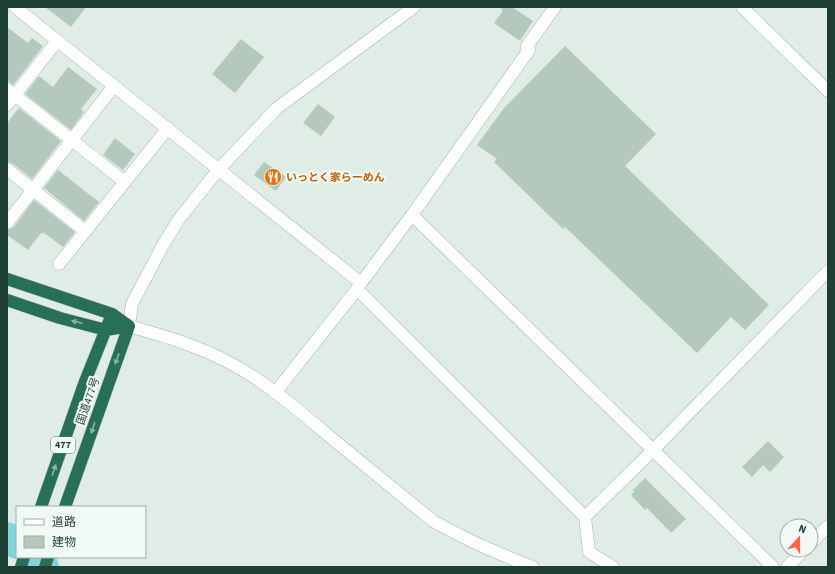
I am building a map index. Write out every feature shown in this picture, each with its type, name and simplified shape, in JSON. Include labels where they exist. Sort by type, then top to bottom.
[{"type":"highway","points":[[7,279],[112,314],[129,326]]},
{"type":"highway","points":[[7,300],[60,318],[106,330],[129,326]]},
{"type":"highway","name":"国道477号","points":[[41,506],[84,384],[112,314]]},
{"type":"highway","name":"国道477号","points":[[65,506],[129,326]]},
{"type":"street","points":[[14,7],[219,169],[359,286],[585,517],[589,552],[613,567]]},
{"type":"street","points":[[414,7],[277,108],[219,169],[179,219],[164,245],[132,304],[129,326],[179,340],[230,363],[253,376],[289,403],[433,521],[491,551],[533,567]]},
{"type":"street","points":[[276,393],[412,215],[529,50],[527,46],[555,7]]},
{"type":"street","points":[[742,7],[828,91]]},
{"type":"street","points":[[7,106],[11,92],[57,41]]},
{"type":"street","points":[[7,223],[32,189],[114,86]]},
{"type":"street","points":[[11,92],[124,182]]},
{"type":"street","points":[[59,264],[168,128]]},
{"type":"street","points":[[7,169],[85,231]]},
{"type":"street","points":[[412,215],[773,567]]},
{"type":"street","points":[[585,517],[653,450],[828,271]]},
{"type":"street","points":[[112,314],[132,304]]},
{"type":"street","points":[[819,535],[828,526]]},
{"type":"street","points":[[787,567],[796,558]]},
{"type":"building","points":[[45,7],[86,7],[71,27]]},
{"type":"building","points":[[501,7],[512,7],[533,21],[520,41],[494,23],[502,12]]},
{"type":"building","points":[[7,27],[28,43],[32,38],[43,46],[13,85],[7,80]]},
{"type":"building","points":[[241,39],[264,57],[235,93],[212,74]]},
{"type":"building","points":[[565,46],[656,134],[625,166],[769,305],[745,330],[731,317],[697,353],[565,227],[563,229],[494,162],[497,159],[477,145],[504,108]]},
{"type":"building","points":[[68,67],[97,89],[81,109],[84,112],[71,130],[25,94],[39,76],[53,87]]},
{"type":"building","points":[[318,104],[335,117],[321,136],[303,123]]},
{"type":"building","points":[[19,108],[61,141],[32,179],[12,163],[7,162],[7,123]]},
{"type":"building","points":[[115,138],[135,154],[123,170],[103,155]]},
{"type":"building","points":[[264,162],[286,177],[276,191],[254,175]]},
{"type":"building","points":[[58,170],[99,202],[84,221],[44,188]]},
{"type":"building","points":[[34,200],[75,232],[63,247],[43,232],[28,250],[7,235],[7,230],[13,228]]},
{"type":"building","points":[[768,441],[784,457],[770,472],[763,465],[752,477],[742,467]]},
{"type":"building","points":[[645,478],[686,519],[671,533],[647,508],[645,510],[631,495],[634,492],[633,490]]},
{"type":"waterway","points":[[7,537],[16,543]]},
{"type":"waterway","points":[[35,558],[44,567]]},
{"type":"place","name":"いっとく家らーめん","points":[[273,177]]}]
